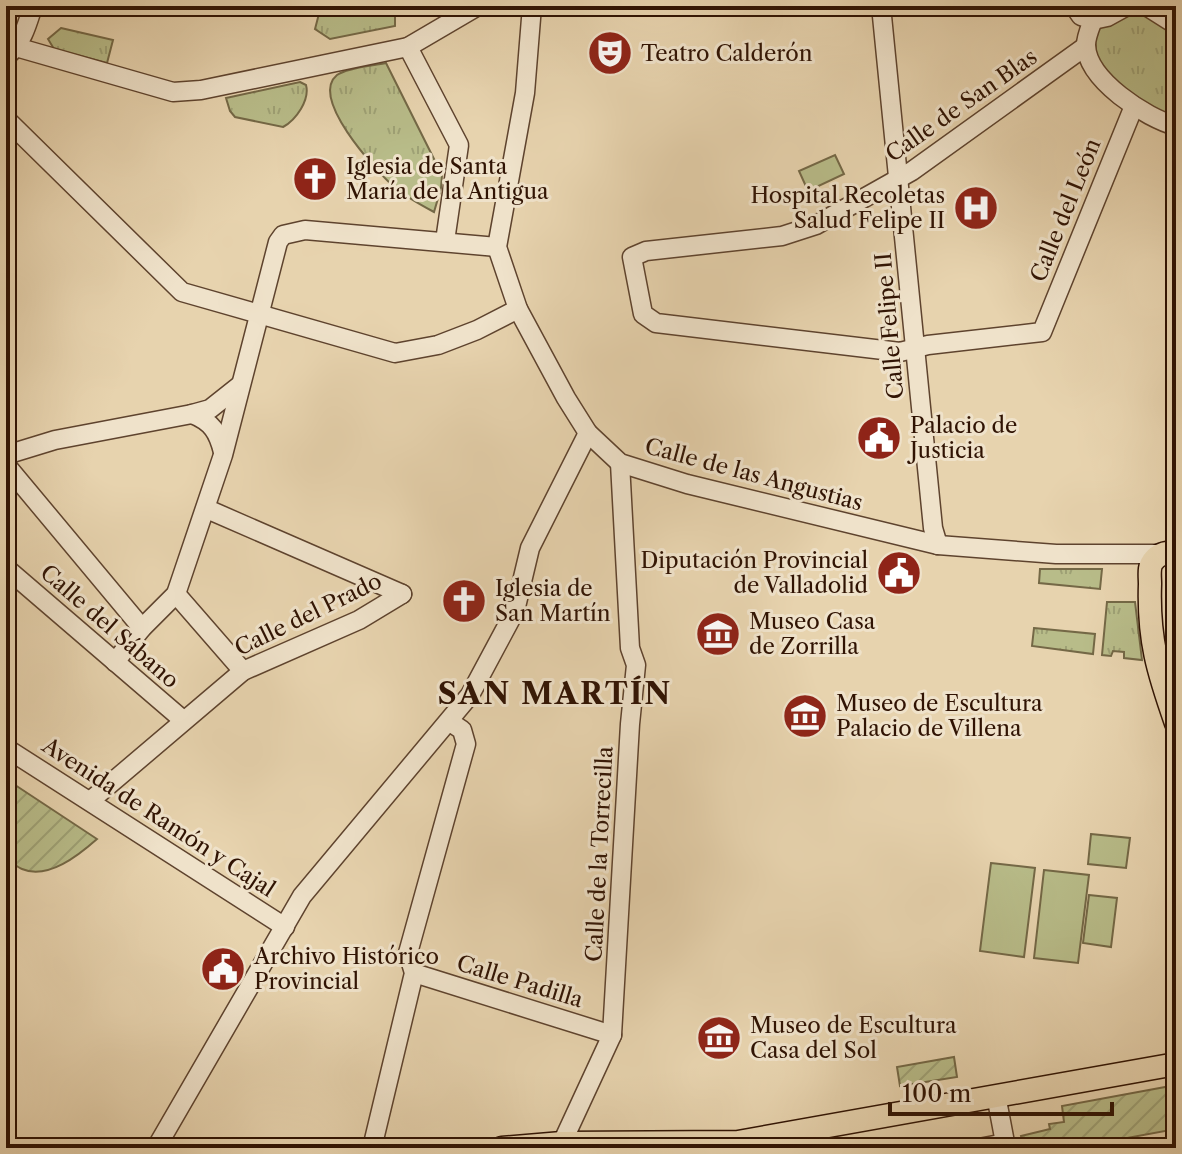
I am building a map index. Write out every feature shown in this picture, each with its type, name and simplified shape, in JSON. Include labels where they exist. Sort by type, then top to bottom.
[{"type":"main road","points":[[1156,556],[1150,631],[1171,694],[1176,723]]},
{"type":"main road","points":[[502,1148],[738,1145],[1176,1064]]},
{"type":"street","points":[[33,6],[25,32],[9,51],[173,92],[201,90],[408,47],[478,6]]},
{"type":"street","points":[[518,6],[532,30]]},
{"type":"street","name":"Calle de las Angustias","points":[[532,6],[525,93],[497,247],[518,309],[588,433],[620,463],[687,484],[938,545],[1056,554],[1156,556]]},
{"type":"street","name":"Calle Felipe II","points":[[881,6],[933,528],[938,545]]},
{"type":"street","points":[[1074,6],[1081,16],[1093,20],[1107,17],[1127,6]]},
{"type":"street","points":[[1146,6],[1176,25]]},
{"type":"street","points":[[1093,20],[1086,46],[1092,63],[1105,82],[1134,106],[1168,124]]},
{"type":"street","name":"Calle de San Blas","points":[[915,349],[900,352],[656,323],[643,314],[632,257],[646,251],[782,236],[816,225],[899,178],[1086,46]]},
{"type":"street","points":[[408,47],[459,145],[445,241]]},
{"type":"street","name":"Calle del León","points":[[915,349],[1042,332],[1134,106]]},
{"type":"street","points":[[7,120],[182,292],[395,353],[438,345],[518,309]]},
{"type":"street","points":[[115,662],[142,628],[176,594],[207,509],[278,242],[283,235],[291,232],[373,234],[497,247]]},
{"type":"street","points":[[6,455],[55,440],[210,409],[239,386]]},
{"type":"street","points":[[192,414],[212,425],[218,434],[223,455]]},
{"type":"street","points":[[156,1148],[302,896],[470,695],[515,611],[530,548],[588,433]]},
{"type":"street","name":"Calle de la Torrecilla","points":[[561,1146],[612,1035],[636,665],[630,648],[620,463]]},
{"type":"street","points":[[6,465],[142,628]]},
{"type":"street","name":"Calle del Prado","points":[[90,801],[243,671],[359,620],[402,594],[207,509]]},
{"type":"street","name":"Calle del Sábano","points":[[6,568],[183,720]]},
{"type":"street","points":[[176,594],[243,671]]},
{"type":"street","points":[[372,1148],[414,973],[408,953],[466,744],[462,730],[450,722]]},
{"type":"street","name":"Avenida de Ramón y Cajal","points":[[6,748],[285,927]]},
{"type":"street","name":"Calle Padilla","points":[[414,973],[612,1035]]},
{"type":"street","points":[[979,1148],[1005,1146],[996,1095]]},
{"type":"green space","points":[[321,6],[361,6],[370,9],[371,6],[395,11],[395,26],[330,39],[315,29]]},
{"type":"green space","points":[[1139,6],[1176,6],[1176,121],[1148,112],[1095,62],[1092,30]]},
{"type":"green space","points":[[61,28],[113,40],[107,63],[54,49],[48,39]]},
{"type":"green space","points":[[386,63],[442,175],[434,212],[397,189],[372,164],[348,133],[331,100],[331,86],[337,75],[354,68]]},
{"type":"green space","points":[[300,82],[306,85],[304,103],[297,115],[283,127],[235,117],[230,111],[226,98]]},
{"type":"green space","points":[[835,155],[844,174],[808,191],[799,171]]},
{"type":"green space","points":[[1040,569],[1102,569],[1100,589],[1039,583]]},
{"type":"green space","points":[[1107,602],[1135,602],[1142,660],[1124,658],[1124,652],[1113,651],[1111,656],[1102,655]]},
{"type":"green space","points":[[1034,628],[1095,634],[1093,654],[1032,646]]},
{"type":"green space","points":[[6,779],[97,839],[52,869],[32,872],[16,866],[6,859]]},
{"type":"green space","points":[[1091,834],[1130,838],[1126,868],[1088,864]]},
{"type":"green space","points":[[991,863],[1035,868],[1024,957],[980,951]]},
{"type":"green space","points":[[1044,870],[1089,875],[1078,963],[1034,958]]},
{"type":"green space","points":[[1089,895],[1117,898],[1111,947],[1083,943]]},
{"type":"green space","points":[[954,1057],[957,1077],[900,1086],[897,1067]]},
{"type":"green space","points":[[1176,1085],[1176,1129],[1084,1146],[1024,1148],[1021,1136],[1050,1129],[1049,1124],[1064,1122],[1062,1106]]},
{"type":"place","name":"Teatro Calderón","points":[[610,53]]},
{"type":"place","name":"Iglesia de Santa María de la Antigua","points":[[315,179]]},
{"type":"place","name":"Hospital Recoletas Salud Felipe II","points":[[976,208]]},
{"type":"place","name":"Palacio de Justicia","points":[[879,438]]},
{"type":"place","name":"Diputación Provincial de Valladolid","points":[[899,573]]},
{"type":"place","name":"Iglesia de San Martín","points":[[464,601]]},
{"type":"place","name":"Museo Casa de Zorrilla","points":[[718,634]]},
{"type":"place","name":"Museo de Escultura Palacio de Villena","points":[[805,716]]},
{"type":"place","name":"Archivo Histórico Provincial","points":[[223,969]]},
{"type":"place","name":"Museo de Escultura Casa del Sol","points":[[719,1038]]},
{"type":"district","name":"SAN MARTÍN","points":[[555,694]]}]
